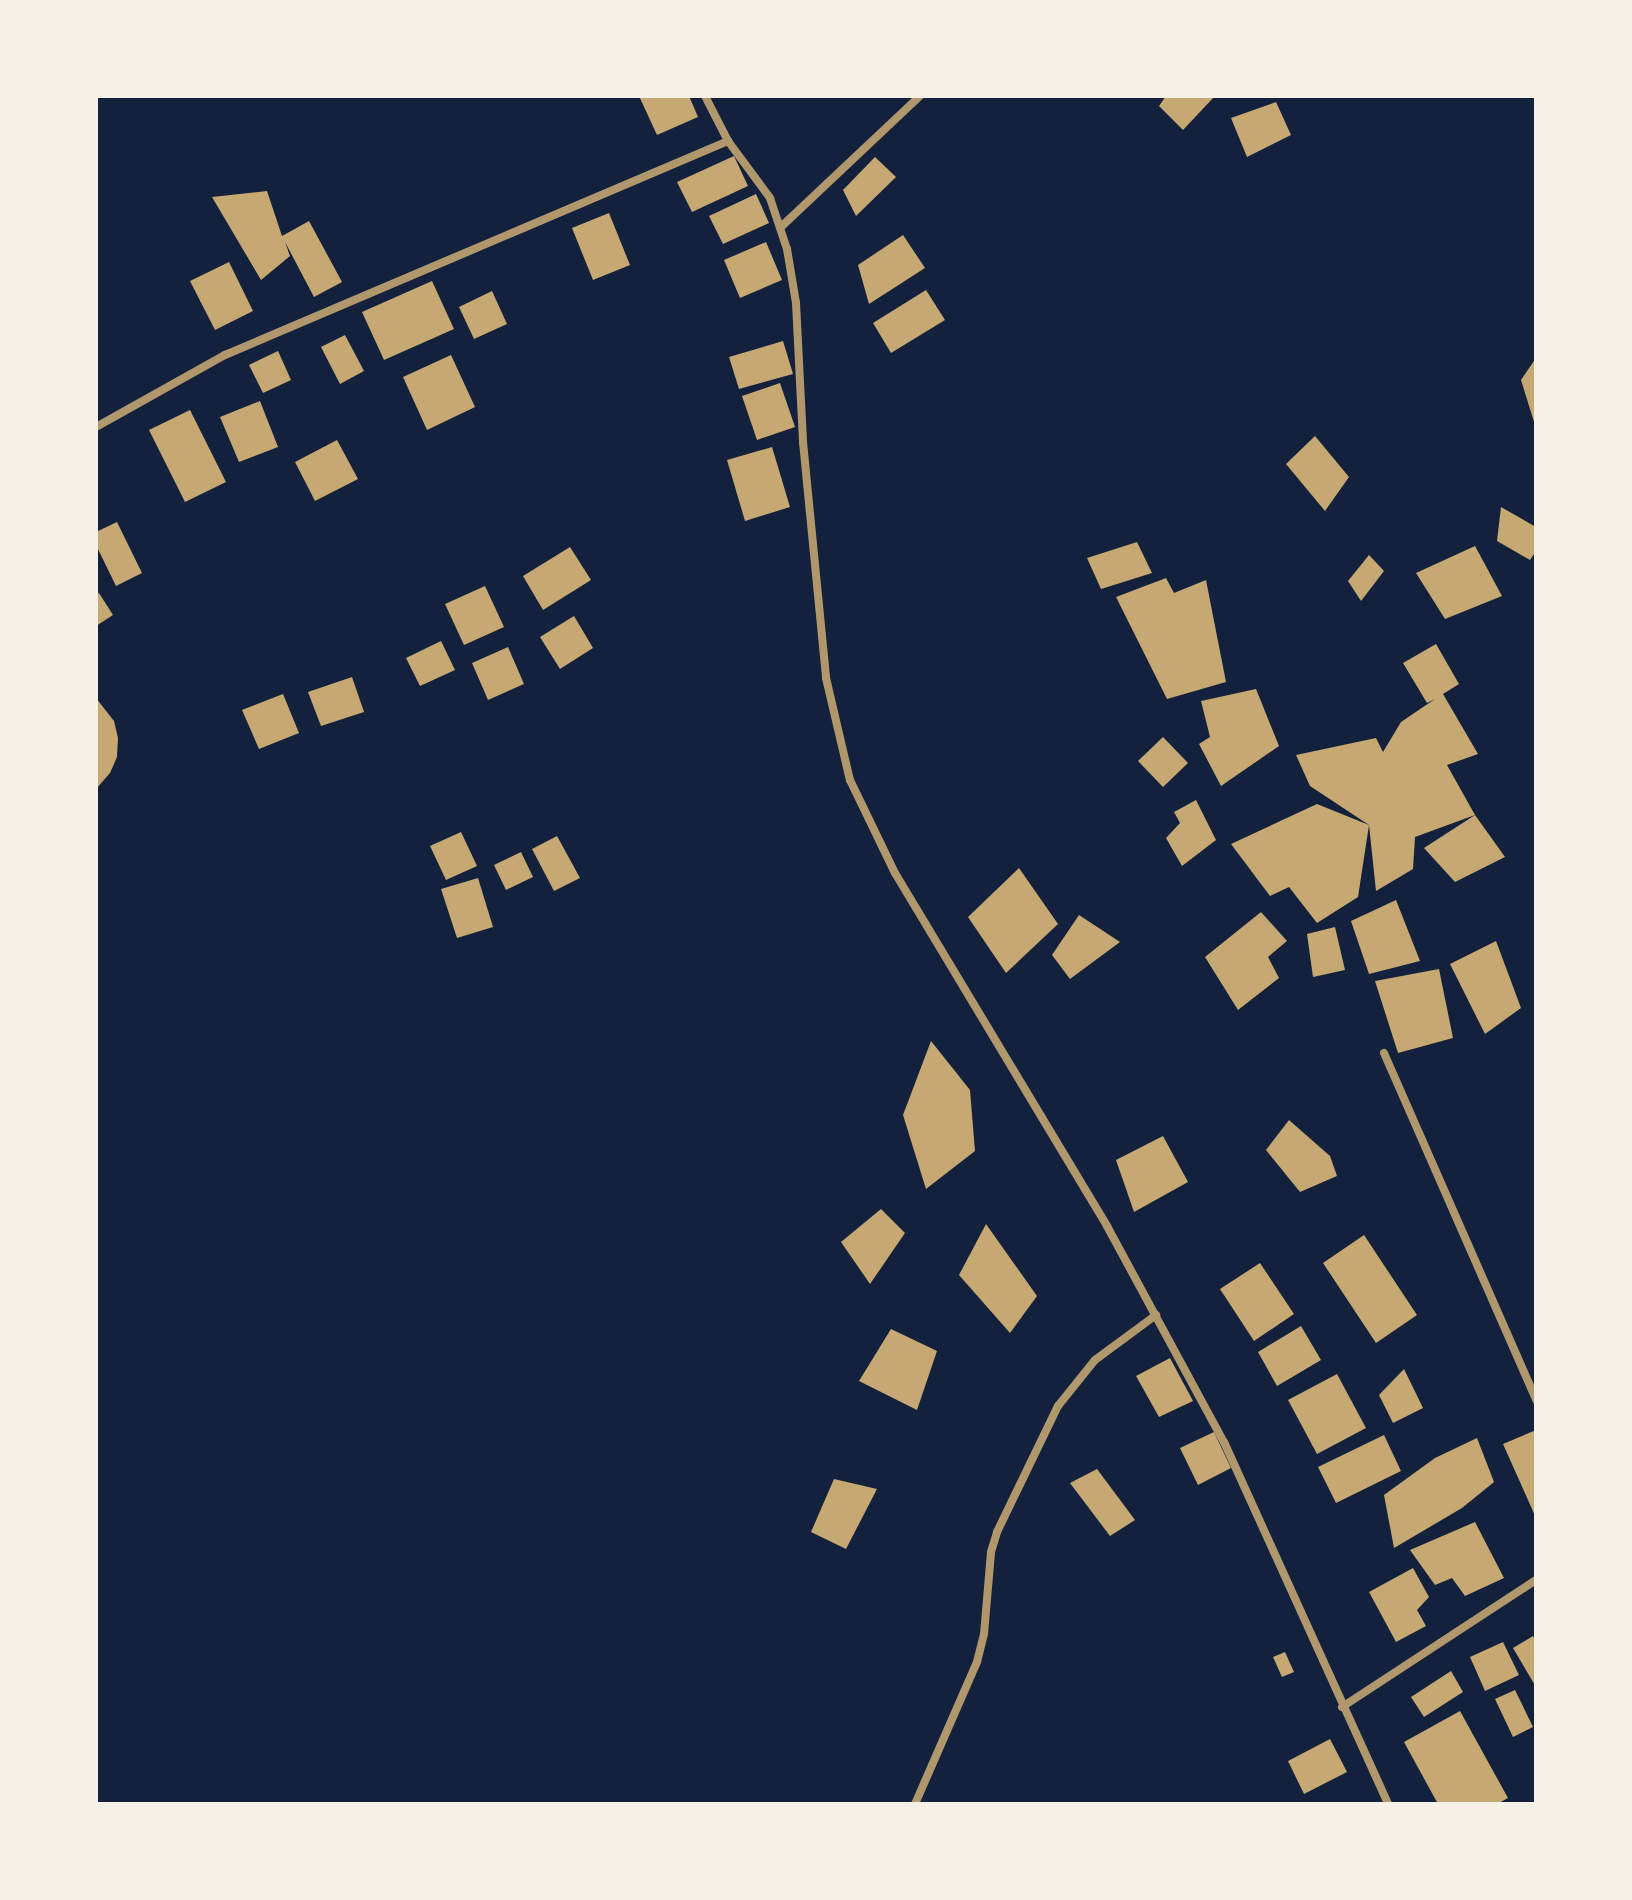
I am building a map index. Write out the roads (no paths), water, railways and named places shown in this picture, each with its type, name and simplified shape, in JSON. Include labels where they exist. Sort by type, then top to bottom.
[{"type":"street","points":[[705,96],[728,141],[770,198],[782,226],[796,303],[803,442],[826,678],[850,780],[895,873],[1156,1315],[1224,1442],[1388,1804]]},
{"type":"street","points":[[782,226],[920,96]]},
{"type":"street","points":[[96,427],[225,355],[728,141]]},
{"type":"street","points":[[1384,1053],[1536,1400]]},
{"type":"street","points":[[915,1804],[977,1662],[984,1634],[991,1552],[997,1532],[1058,1406],[1095,1360],[1156,1315]]},
{"type":"street","points":[[1342,1707],[1536,1580]]}]
